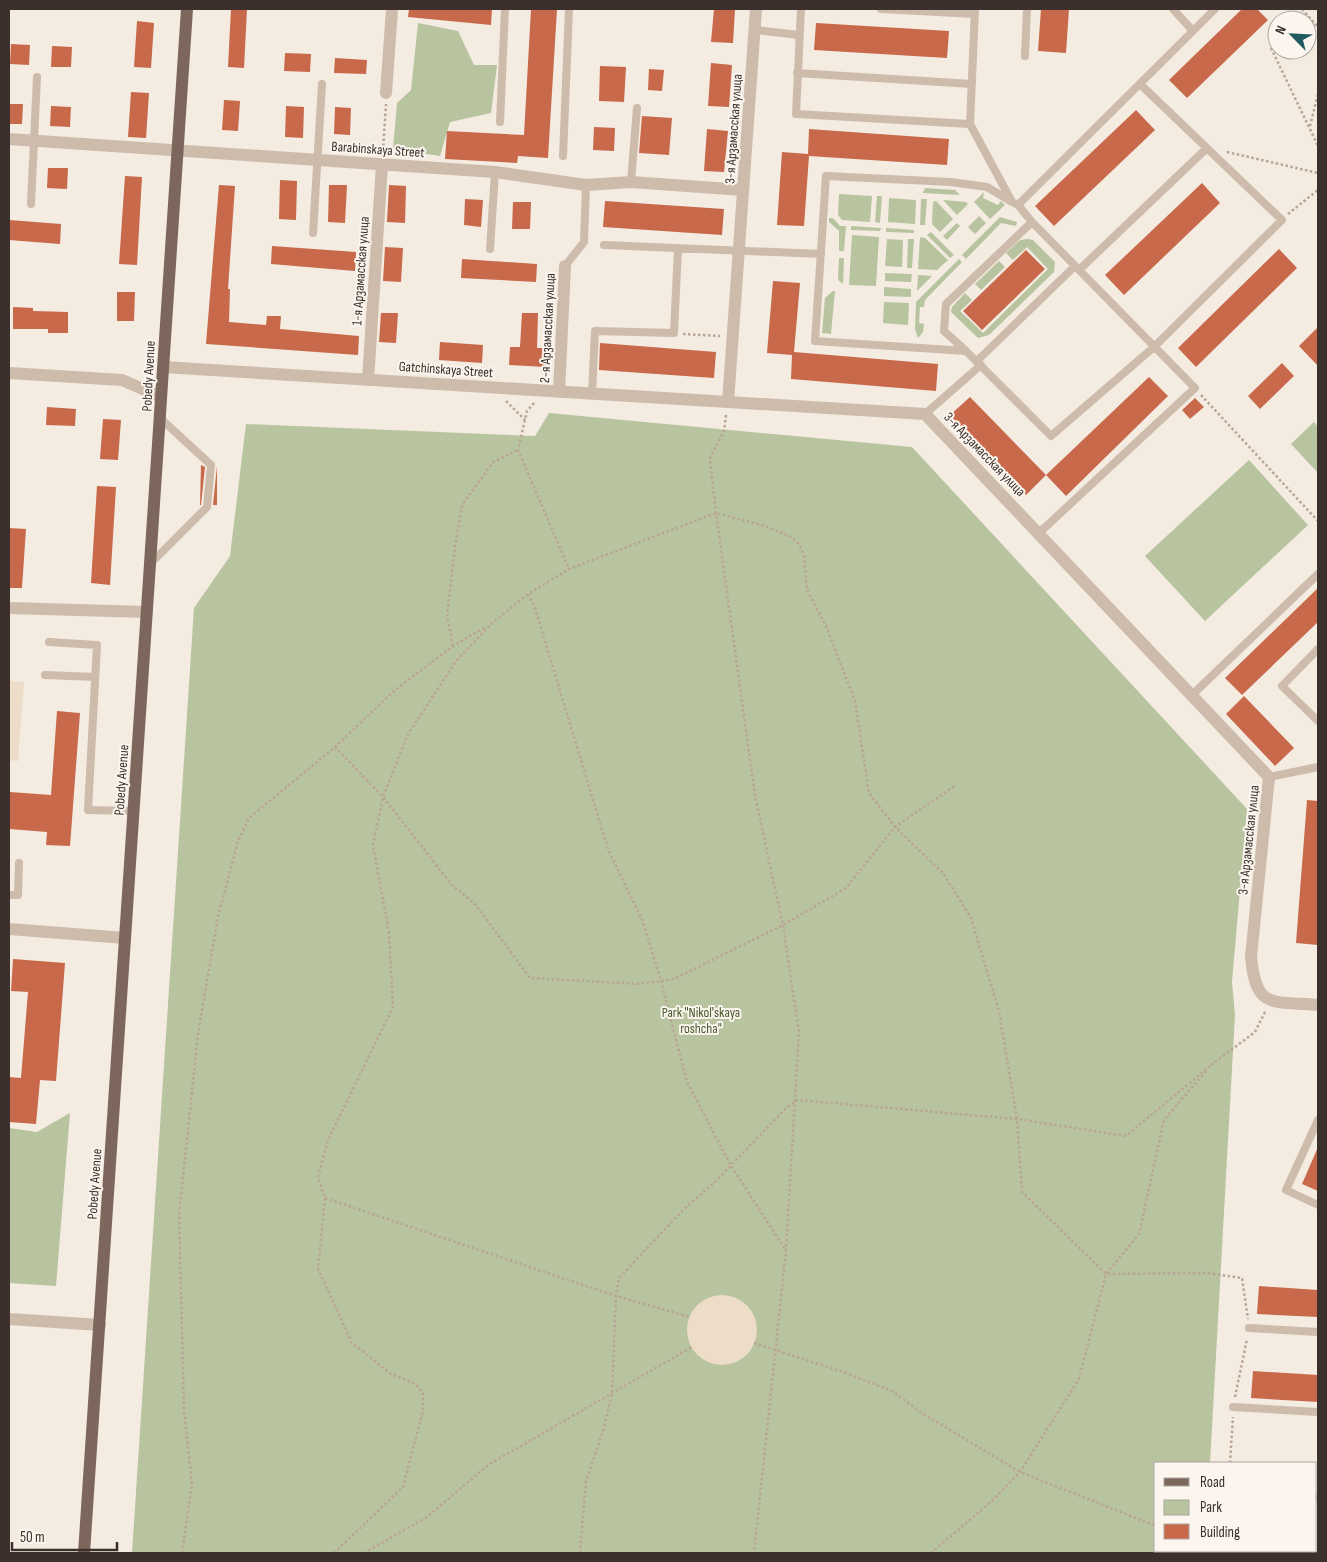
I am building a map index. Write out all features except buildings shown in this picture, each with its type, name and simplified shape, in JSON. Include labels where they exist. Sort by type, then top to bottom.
[{"type":"main road","name":"Pobedy Avenue","points":[[84,1553],[187,9]]},
{"type":"street","points":[[386,93],[392,9]]},
{"type":"street","name":"3-я Арзамасская улица","points":[[756,9],[728,402],[925,414],[1269,777],[1251,957],[1254,982],[1260,994],[1270,1000]]},
{"type":"street","name":"Barabinskaya Street","points":[[9,139],[494,172],[586,185],[631,182],[743,190]]},
{"type":"street","name":"1-я Арзамасская улица","points":[[368,380],[382,165]]},
{"type":"street","name":"2-я Арзамасская улица","points":[[559,391],[565,266]]},
{"type":"street","name":"Gatchinskaya Street","points":[[163,367],[728,402]]},
{"type":"street","points":[[9,373],[122,380],[161,397]]},
{"type":"street","points":[[9,608],[147,612]]},
{"type":"street","points":[[9,929],[125,938]]},
{"type":"street","points":[[1270,1000],[1318,1005]]},
{"type":"street","points":[[9,1319],[100,1325]]},
{"type":"lane","points":[[500,122],[505,9]]},
{"type":"lane","points":[[563,156],[569,9]]},
{"type":"lane","points":[[801,9],[796,114],[970,124]]},
{"type":"lane","points":[[881,9],[975,11],[970,124],[1015,203],[1195,388],[1039,533]]},
{"type":"lane","points":[[1025,56],[1027,9]]},
{"type":"lane","points":[[1173,9],[1193,31]]},
{"type":"lane","points":[[1015,203],[1140,84],[1215,9]]},
{"type":"lane","points":[[755,30],[799,34]]},
{"type":"lane","points":[[797,73],[972,84]]},
{"type":"lane","points":[[31,204],[37,77]]},
{"type":"lane","points":[[313,233],[322,84]]},
{"type":"lane","points":[[1032,222],[946,304],[944,331],[979,363],[1051,436],[1154,347],[1282,220],[1140,84]]},
{"type":"lane","points":[[631,182],[637,108]]},
{"type":"lane","points":[[925,414],[1077,268],[1207,148]]},
{"type":"lane","points":[[490,249],[494,172]]},
{"type":"lane","points":[[966,351],[815,341],[826,176],[951,182],[987,187],[1015,203]]},
{"type":"lane","points":[[565,266],[584,242],[586,185]]},
{"type":"lane","points":[[604,246],[820,254]]},
{"type":"lane","points":[[592,393],[595,331],[674,334],[678,249]]},
{"type":"lane","points":[[150,564],[207,507],[211,465],[160,418]]},
{"type":"lane","points":[[1192,695],[1318,574]]},
{"type":"lane","points":[[49,642],[97,645],[88,810],[134,811]]},
{"type":"lane","points":[[1318,648],[1282,686],[1318,722]]},
{"type":"lane","points":[[45,675],[95,677]]},
{"type":"lane","points":[[1269,777],[1318,767]]},
{"type":"lane","points":[[9,895],[18,895],[19,863]]},
{"type":"lane","points":[[1318,1120],[1286,1190],[1318,1205]]},
{"type":"lane","points":[[1249,1328],[1318,1332]]},
{"type":"lane","points":[[1233,1407],[1318,1412]]},
{"type":"path","points":[[1302,9],[1318,27]]},
{"type":"path","points":[[1277,60],[1318,146]]},
{"type":"path","points":[[382,165],[386,93]]},
{"type":"path","points":[[1310,127],[1318,94]]},
{"type":"path","points":[[1207,148],[1318,174]]},
{"type":"path","points":[[1282,220],[1318,190]]},
{"type":"path","points":[[674,334],[732,336]]},
{"type":"path","points":[[492,387],[525,420]]},
{"type":"path","points":[[1195,388],[1318,521]]},
{"type":"path","points":[[545,390],[527,411],[518,450],[569,569]]},
{"type":"path","points":[[728,402],[724,431],[710,458],[716,514],[755,796],[783,925],[799,1032],[797,1100],[786,1250],[754,1553]]},
{"type":"path","points":[[453,646],[447,616],[462,505],[493,462],[518,450]]},
{"type":"path","points":[[334,1553],[403,1486],[423,1411],[422,1393],[416,1384],[391,1374],[352,1343],[318,1269],[325,1198],[318,1177],[328,1140],[393,1006],[389,933],[374,845],[383,797],[407,736],[456,661],[491,624],[528,594],[569,569],[716,514],[765,526],[792,537],[799,544],[804,556],[807,590],[826,626],[855,700],[869,793],[895,827],[943,873],[971,918],[999,1011],[1017,1119],[1022,1192],[1106,1274],[1207,1273],[1242,1278],[1249,1328],[1233,1407],[1230,1462]]},
{"type":"path","points":[[528,594],[534,605],[608,849],[642,922],[661,981],[687,1082],[730,1164],[786,1250]]},
{"type":"path","points":[[182,1553],[192,1484],[184,1411],[179,1215],[198,1034],[218,917],[238,841],[249,818],[335,747],[395,690],[453,646],[491,624]]},
{"type":"path","points":[[335,747],[383,797],[452,886],[476,904],[530,978],[639,984],[674,979],[783,925],[846,888],[895,827],[956,785]]},
{"type":"path","points":[[580,1553],[586,1481],[603,1431],[612,1394],[616,1296],[620,1278],[682,1210],[717,1180],[730,1164],[797,1100],[1017,1119],[1126,1136],[1210,1066],[1255,1032],[1270,1000]]},
{"type":"path","points":[[931,1553],[991,1502],[1020,1472],[1079,1379],[1106,1274],[1139,1234],[1164,1120],[1210,1066]]},
{"type":"path","points":[[325,1198],[616,1296],[690,1317]]},
{"type":"path","points":[[754,1343],[892,1391],[922,1413],[1020,1472],[1154,1525]]},
{"type":"path","points":[[364,1553],[427,1517],[488,1465],[692,1347]]},
{"type":"green space","points":[[418,23],[458,31],[474,65],[497,65],[491,113],[450,122],[440,156],[393,149],[397,103],[411,90]]},
{"type":"green space","points":[[925,188],[955,190],[960,195],[923,193]]},
{"type":"green space","points":[[984,192],[983,198],[998,205],[1001,201],[1005,205],[990,219],[974,202]]},
{"type":"green space","points":[[839,194],[872,196],[870,222],[842,220],[838,215]]},
{"type":"green space","points":[[877,196],[882,196],[880,223],[875,222]]},
{"type":"green space","points":[[889,198],[916,200],[915,224],[888,222]]},
{"type":"green space","points":[[921,199],[927,199],[925,225],[920,225]]},
{"type":"green space","points":[[943,200],[966,202],[968,204],[957,215]]},
{"type":"green space","points":[[936,201],[953,219],[940,232],[932,224],[933,202]]},
{"type":"green space","points":[[979,216],[986,223],[975,234],[968,227]]},
{"type":"green space","points":[[1000,217],[1017,222],[1016,226],[1001,223],[966,259],[962,255]]},
{"type":"green space","points":[[829,218],[833,218],[840,226],[846,226],[844,251],[839,251],[839,231],[829,222]]},
{"type":"green space","points":[[957,223],[960,226],[947,240],[943,236]]},
{"type":"green space","points":[[851,226],[881,228],[880,231],[851,230]]},
{"type":"green space","points":[[886,228],[914,230],[914,233],[886,232]]},
{"type":"green space","points":[[931,232],[954,255],[950,258],[927,235]]},
{"type":"green space","points":[[852,235],[879,237],[876,286],[849,285]]},
{"type":"green space","points":[[920,237],[925,238],[948,260],[937,270],[918,269]]},
{"type":"green space","points":[[887,239],[903,240],[902,267],[885,266]]},
{"type":"green space","points":[[908,239],[914,239],[912,268],[907,268]]},
{"type":"green space","points":[[1020,240],[1033,240],[1055,262],[1054,272],[989,335],[978,338],[951,312],[952,307],[965,293],[972,300],[960,311],[983,333],[1048,269],[1027,247],[1013,260],[1006,253]]},
{"type":"green space","points":[[839,258],[844,258],[843,284],[838,280]]},
{"type":"green space","points":[[959,259],[962,262],[925,300],[924,307],[920,307],[919,323],[924,324],[923,332],[918,338],[915,329],[916,302]]},
{"type":"green space","points":[[999,261],[1005,267],[981,290],[975,284]]},
{"type":"green space","points":[[885,273],[912,274],[911,282],[885,281]]},
{"type":"green space","points":[[918,275],[932,276],[917,291]]},
{"type":"green space","points":[[884,287],[911,289],[911,297],[884,296]]},
{"type":"green space","points":[[835,291],[831,334],[822,333],[825,298]]},
{"type":"green space","points":[[884,302],[909,303],[908,325],[883,323]]},
{"type":"green space","name":"Park \"Nikol'skaya roshcha\"","points":[[549,413],[912,447],[1247,809],[1232,982],[1235,1015],[1210,1462],[1154,1462],[1154,1552],[1205,1553],[132,1553],[194,608],[230,556],[246,424],[535,436]]},
{"type":"green space","points":[[1314,422],[1318,427],[1318,473],[1291,444]]},
{"type":"green space","points":[[1249,460],[1308,525],[1205,621],[1145,556]]},
{"type":"green space","points":[[70,1113],[56,1286],[9,1283],[9,1128],[37,1132]]},
{"type":"shaded area","points":[[9,681],[24,682],[18,761],[9,760]]},
{"type":"shaded area","points":[[722,1295],[741,1301],[751,1311],[757,1330],[751,1349],[741,1359],[722,1365],[703,1359],[693,1349],[687,1330],[693,1311],[703,1301]]}]
